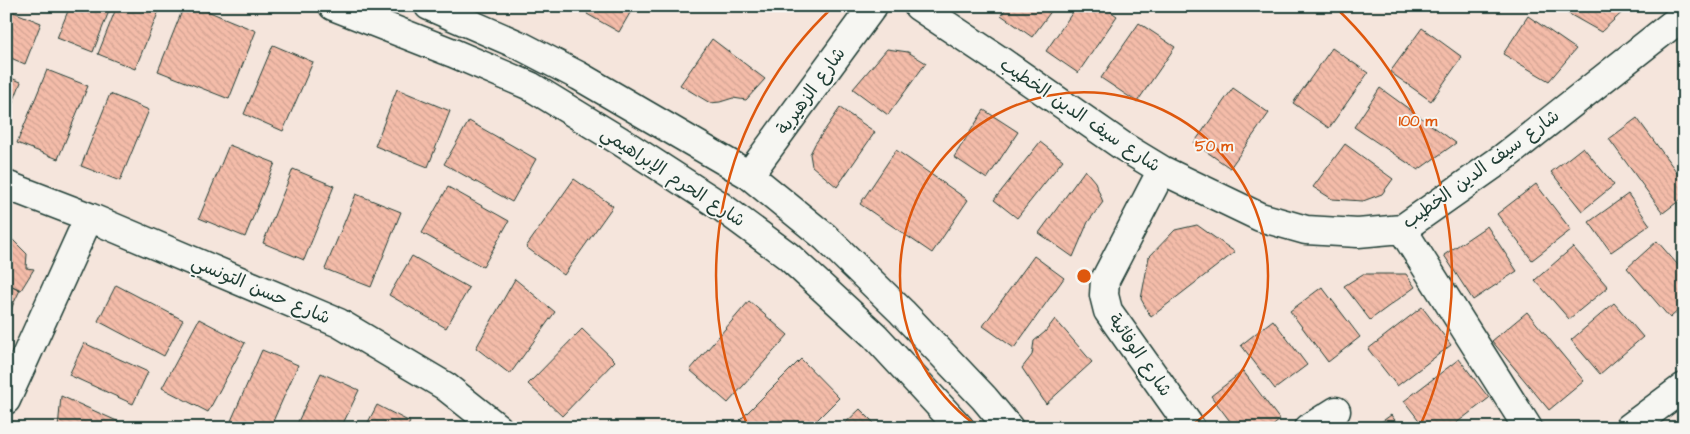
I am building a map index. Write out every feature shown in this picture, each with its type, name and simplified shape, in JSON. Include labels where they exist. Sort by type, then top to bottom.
[{"type":"street","name":"شارع الحرم الإبراهيمي","points":[[333,6],[453,53],[530,86],[719,205],[788,256],[875,336],[960,428]]},
{"type":"street","name":"شارع الحرم الإبراهيمي","points":[[429,6],[521,46],[579,76],[749,176],[825,237],[896,305],[984,398],[1009,428]]},
{"type":"street","name":"شارع الزهيرية","points":[[749,176],[873,6]]},
{"type":"street","name":"شارع سيف الدين الخطيب","points":[[918,6],[1124,147],[1162,170],[1260,218],[1306,230],[1358,233],[1402,229],[1503,158],[1684,14]]},
{"type":"street","name":"شارع الوفائية","points":[[1162,170],[1105,280],[1104,295],[1108,310],[1191,428]]},
{"type":"street","name":"شارع حسن التونسي","points":[[6,186],[89,217],[339,323],[445,386],[498,428]]},
{"type":"street","points":[[6,400],[89,217]]},
{"type":"street","points":[[1402,229],[1528,428]]},
{"type":"street","points":[[1629,428],[1684,386]]},
{"type":"street","points":[[1309,428],[1336,411]]},
{"type":"building","points":[[70,6],[111,6],[93,52],[57,38]]},
{"type":"building","points":[[117,6],[161,6],[135,69],[98,54]]},
{"type":"building","points":[[184,6],[195,6],[256,31],[229,99],[158,71]]},
{"type":"building","points":[[591,6],[634,6],[619,32],[587,14]]},
{"type":"building","points":[[1008,6],[1055,6],[1032,37],[1001,15]]},
{"type":"building","points":[[1077,6],[1103,6],[1117,16],[1078,73],[1046,51]]},
{"type":"building","points":[[1555,6],[1629,6],[1601,32]]},
{"type":"building","points":[[6,9],[41,23],[25,64],[6,56]]},
{"type":"building","points":[[1528,16],[1576,49],[1549,81],[1503,54]]},
{"type":"building","points":[[1139,23],[1175,47],[1137,102],[1101,78]]},
{"type":"building","points":[[1422,28],[1462,57],[1431,101],[1390,72]]},
{"type":"building","points":[[712,39],[765,79],[746,100],[733,98],[710,103],[680,85]]},
{"type":"building","points":[[273,45],[313,62],[283,131],[244,114]]},
{"type":"building","points":[[1332,48],[1368,73],[1329,128],[1293,103]]},
{"type":"building","points":[[887,49],[908,52],[926,63],[888,115],[853,89]]},
{"type":"building","points":[[47,70],[88,86],[58,159],[17,143]]},
{"type":"building","points":[[6,76],[21,82],[6,121]]},
{"type":"building","points":[[1233,88],[1269,113],[1230,168],[1194,143]]},
{"type":"building","points":[[1380,88],[1456,143],[1418,170],[1354,127]]},
{"type":"building","points":[[397,89],[450,111],[428,167],[375,146]]},
{"type":"building","points":[[110,94],[149,110],[120,181],[81,166]]},
{"type":"building","points":[[840,108],[875,132],[837,187],[812,166],[810,154]]},
{"type":"building","points":[[984,110],[1018,132],[987,179],[954,157]]},
{"type":"building","points":[[1637,118],[1684,182],[1684,197],[1663,213],[1609,139]]},
{"type":"building","points":[[469,121],[536,159],[512,202],[444,164]]},
{"type":"building","points":[[1040,142],[1063,160],[1017,218],[994,200]]},
{"type":"building","points":[[1345,144],[1393,179],[1382,194],[1363,201],[1332,199],[1313,187]]},
{"type":"building","points":[[229,145],[275,163],[245,237],[199,218]]},
{"type":"building","points":[[1583,147],[1614,185],[1582,211],[1551,172]]},
{"type":"building","points":[[896,150],[968,200],[932,253],[860,204]]},
{"type":"building","points":[[293,169],[334,186],[304,260],[263,243]]},
{"type":"building","points":[[1085,170],[1095,182],[1103,202],[1088,222],[1073,257],[1039,233]]},
{"type":"building","points":[[574,179],[613,206],[564,275],[526,247]]},
{"type":"building","points":[[1536,184],[1571,230],[1532,260],[1497,214]]},
{"type":"building","points":[[448,187],[509,221],[483,267],[422,233]]},
{"type":"building","points":[[356,194],[401,212],[371,287],[325,269]]},
{"type":"building","points":[[1628,194],[1650,225],[1611,252],[1589,222]]},
{"type":"building","points":[[1197,225],[1235,252],[1151,317],[1141,299],[1149,257],[1175,230]]},
{"type":"building","points":[[1487,226],[1517,271],[1473,300],[1444,255]]},
{"type":"building","points":[[6,237],[13,240],[27,254],[26,268],[34,269],[21,290],[6,283]]},
{"type":"building","points":[[1657,241],[1684,272],[1684,305],[1670,318],[1627,268]]},
{"type":"building","points":[[1573,247],[1608,287],[1569,319],[1535,280]]},
{"type":"building","points":[[412,256],[469,288],[446,328],[389,295]]},
{"type":"building","points":[[1034,256],[1064,278],[1014,348],[983,326]]},
{"type":"building","points":[[1363,274],[1406,274],[1415,287],[1370,320],[1344,286]]},
{"type":"building","points":[[515,279],[555,312],[510,374],[476,348]]},
{"type":"building","points":[[6,283],[20,290],[10,311],[6,310]]},
{"type":"building","points":[[116,285],[183,320],[164,356],[98,321]]},
{"type":"building","points":[[1322,287],[1360,337],[1328,362],[1290,311]]},
{"type":"building","points":[[749,301],[788,335],[728,403],[690,370]]},
{"type":"building","points":[[1614,303],[1643,337],[1600,374],[1571,340]]},
{"type":"building","points":[[1422,307],[1451,345],[1397,386],[1368,349]]},
{"type":"building","points":[[1527,312],[1584,381],[1549,410],[1492,341]]},
{"type":"building","points":[[199,319],[245,343],[208,412],[162,388]]},
{"type":"building","points":[[1055,319],[1092,362],[1046,404],[1022,368],[1032,355],[1034,341],[1045,332]]},
{"type":"building","points":[[1273,320],[1307,365],[1275,389],[1241,345]]},
{"type":"building","points":[[582,329],[615,361],[562,416],[528,384]]},
{"type":"building","points":[[84,343],[148,372],[133,404],[69,375]]},
{"type":"building","points":[[262,350],[298,365],[270,428],[246,428],[231,421]]},
{"type":"building","points":[[801,359],[839,398],[809,428],[748,428],[740,420]]},
{"type":"building","points":[[1459,359],[1489,398],[1450,428],[1425,428],[1404,401]]},
{"type":"building","points":[[1243,371],[1280,420],[1270,428],[1235,428],[1211,396]]},
{"type":"building","points":[[321,373],[359,390],[341,428],[295,428]]},
{"type":"building","points":[[61,396],[126,425],[125,428],[58,428]]},
{"type":"building","points":[[377,405],[410,422],[407,428],[365,428]]},
{"type":"building","points":[[860,409],[879,428],[840,428]]},
{"type":"building","points":[[1391,415],[1401,428],[1373,428]]}]
